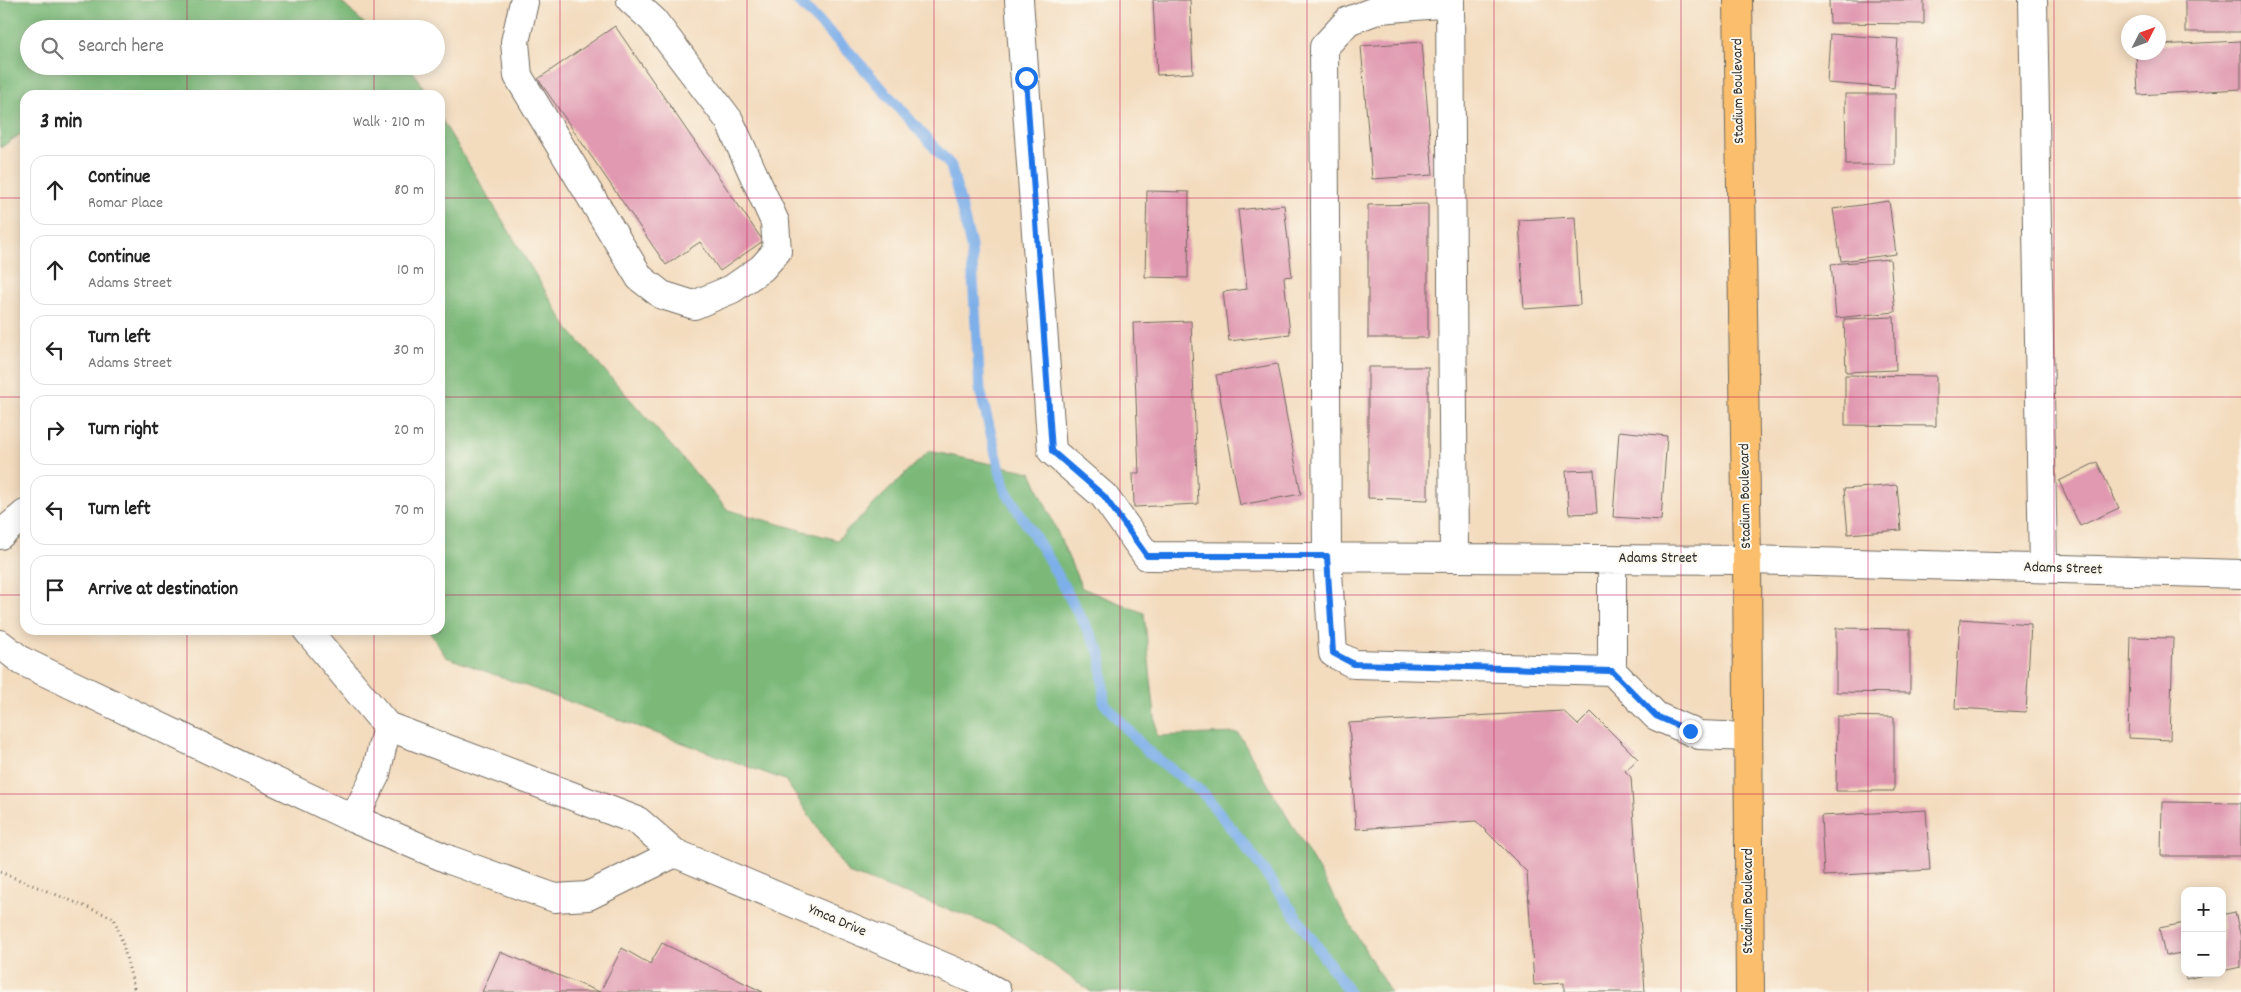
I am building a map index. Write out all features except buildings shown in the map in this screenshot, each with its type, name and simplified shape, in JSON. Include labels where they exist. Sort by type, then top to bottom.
[{"type":"main road","name":"Stadium Boulevard","points":[[1738,0],[1747,560],[1750,992]]},
{"type":"street","points":[[523,1],[515,42],[518,76],[640,278],[662,295],[694,305],[732,289],[762,268],[777,251],[775,222],[729,120],[653,20],[631,0]]},
{"type":"street","name":"Adams Street","points":[[1019,0],[1052,451],[1104,496],[1147,556],[1747,560],[2241,574]]},
{"type":"street","points":[[2033,0],[2043,568]]},
{"type":"street","points":[[1454,558],[1450,2],[1380,9],[1348,21],[1324,47],[1327,556],[1333,653],[1354,664],[1612,671],[1656,716],[1699,735],[1748,737]]},
{"type":"street","points":[[0,535],[20,518]]},
{"type":"street","points":[[1612,559],[1612,671]]},
{"type":"street","points":[[311,635],[387,726],[376,774],[354,819]]},
{"type":"street","points":[[0,644],[22,661],[354,819],[450,860],[555,898],[588,896],[675,853]]},
{"type":"street","name":"Ymca Drive","points":[[387,726],[638,822],[675,853],[974,979],[997,992]]},
{"type":"path","points":[[0,872],[114,918],[135,992]]},
{"type":"green space","points":[[0,0],[339,0],[360,20],[20,20],[20,75],[415,75],[424,90],[20,90],[20,134],[0,148]]},
{"type":"green space","points":[[445,125],[569,330],[728,510],[837,540],[929,451],[1031,472],[1082,588],[1144,613],[1157,736],[1238,733],[1390,992],[1091,992],[1003,929],[848,873],[785,780],[446,657],[431,635],[445,635]]},
{"type":"waterway","points":[[797,0],[850,53],[951,166],[971,246],[980,390],[1005,490],[1047,556],[1101,654],[1104,703],[1147,751],[1204,794],[1255,858],[1349,992]]},
{"type":"route","points":[[1026,78],[1052,451],[1104,496],[1147,556],[1327,556],[1333,653],[1354,664],[1612,671],[1656,716],[1690,731]]}]
